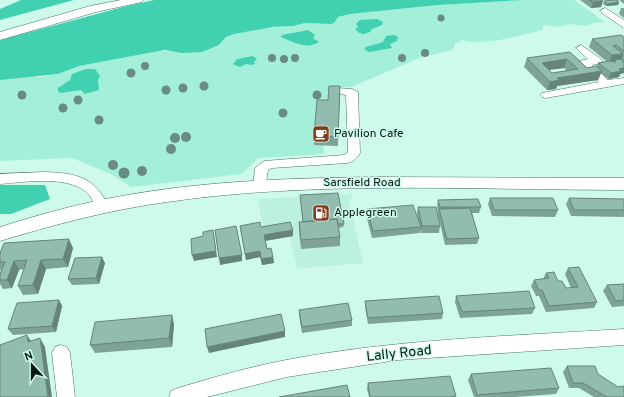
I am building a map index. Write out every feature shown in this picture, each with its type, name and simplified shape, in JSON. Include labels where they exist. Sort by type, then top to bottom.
[{"type":"main road","points":[[0,27],[99,0]]},
{"type":"main road","points":[[0,36],[94,9],[138,0]]},
{"type":"main road","name":"Sarsfield Road","points":[[0,234],[58,217],[102,207],[195,191],[260,186],[377,183],[624,184]]},
{"type":"street","points":[[618,9],[605,11],[624,25]]},
{"type":"street","points":[[582,48],[597,61],[583,63],[608,84]]},
{"type":"street","points":[[546,95],[624,81]]},
{"type":"street","points":[[260,186],[262,168],[269,164],[347,159],[354,153],[352,92],[337,91]]},
{"type":"street","points":[[0,179],[55,177],[76,180],[89,187],[100,198],[102,207]]},
{"type":"street","name":"Lally Road","points":[[178,397],[251,376],[314,363],[395,353],[624,336]]},
{"type":"street","points":[[61,353],[66,397]]},
{"type":"shaded area","points":[[514,0],[574,0],[605,22],[593,23],[586,26],[570,24],[560,27],[544,25],[542,30],[508,38],[480,42],[462,40],[455,44],[453,50],[422,57],[351,87],[335,88],[314,145],[323,145],[324,154],[258,158],[242,174],[131,187],[113,175],[72,158],[0,161],[0,80],[23,76],[42,77],[58,74],[79,66],[159,51],[202,52],[219,45],[227,37],[234,34],[305,23],[331,24],[334,23],[338,17],[350,14],[438,5]]},
{"type":"shaded area","points":[[354,194],[349,201],[363,263],[297,269],[288,228],[263,229],[258,199]]},
{"type":"green space","points":[[21,0],[74,0],[0,20],[0,9]]},
{"type":"green space","points":[[154,0],[522,0],[438,5],[350,14],[338,17],[334,23],[331,24],[305,23],[234,34],[226,37],[219,45],[202,52],[182,53],[165,50],[79,66],[58,74],[0,80],[0,40]]},
{"type":"green space","points":[[377,19],[383,22],[382,25],[372,29],[370,32],[361,35],[362,33],[359,33],[355,29],[358,27],[356,24],[360,20]]},
{"type":"green space","points":[[308,30],[315,35],[313,38],[319,42],[304,45],[281,37],[282,35]]},
{"type":"green space","points":[[394,35],[398,37],[397,41],[390,44],[392,48],[369,52],[364,49],[383,42],[386,36]]},
{"type":"green space","points":[[253,56],[257,59],[254,62],[255,64],[246,64],[240,67],[233,64],[237,59]]},
{"type":"green space","points":[[86,69],[95,69],[100,76],[98,80],[99,90],[85,94],[81,90],[60,93],[58,91],[58,88],[70,80],[72,74]]},
{"type":"green space","points":[[0,185],[45,185],[50,199],[11,214],[0,214]]},
{"type":"building","points":[[589,0],[602,0],[603,1],[593,2]]},
{"type":"building","points":[[617,0],[619,2],[607,4],[604,1]]},
{"type":"building","points":[[621,35],[624,37],[624,51],[616,45],[613,46],[623,54],[612,55],[592,39]]},
{"type":"building","points":[[570,52],[587,68],[596,66],[602,71],[557,78],[559,80],[550,82],[527,58]],"holes":[[[567,59],[578,69],[552,73],[542,63]]]},
{"type":"building","points":[[620,59],[624,62],[624,68],[619,69],[622,71],[611,73],[598,63],[610,61],[616,62],[614,60]]},
{"type":"building","points":[[329,86],[340,86],[338,137],[314,136],[317,100],[328,100]]},
{"type":"building","points":[[338,193],[344,224],[338,224],[337,219],[303,222],[300,195]]},
{"type":"building","points":[[490,198],[553,198],[558,210],[494,210]]},
{"type":"building","points":[[569,198],[624,199],[624,210],[574,210]]},
{"type":"building","points":[[478,199],[481,207],[440,207],[438,200]]},
{"type":"building","points":[[413,205],[421,227],[373,231],[367,209]]},
{"type":"building","points":[[418,207],[436,207],[440,226],[422,226]]},
{"type":"building","points":[[470,208],[479,238],[447,239],[439,209]]},
{"type":"building","points":[[337,219],[340,237],[301,240],[299,222]]},
{"type":"building","points":[[260,222],[261,227],[290,222],[293,230],[264,235],[267,249],[271,248],[273,257],[261,259],[260,251],[245,254],[240,226]]},
{"type":"building","points":[[236,226],[242,255],[219,258],[215,230]]},
{"type":"building","points":[[213,230],[216,251],[192,255],[191,239],[203,236],[203,232]]},
{"type":"building","points":[[69,239],[63,259],[41,260],[33,285],[18,286],[27,260],[14,261],[7,280],[0,280],[0,274],[5,262],[0,262],[0,253],[4,243]]},
{"type":"building","points":[[102,257],[96,278],[68,279],[75,258]]},
{"type":"building","points":[[579,267],[597,302],[549,306],[542,290],[539,290],[534,280],[549,278],[546,273],[554,272],[558,281],[562,281],[566,288],[578,287],[568,268]]},
{"type":"building","points":[[624,284],[624,300],[616,301],[607,285]]},
{"type":"building","points":[[529,291],[535,308],[462,312],[456,296]]},
{"type":"building","points":[[439,296],[443,313],[368,318],[365,301]]},
{"type":"building","points":[[59,300],[52,326],[8,329],[17,303]]},
{"type":"building","points":[[348,303],[352,320],[302,327],[299,310]]},
{"type":"building","points":[[281,314],[285,331],[207,347],[205,329]]},
{"type":"building","points":[[172,315],[169,338],[90,345],[95,322]]},
{"type":"building","points":[[27,335],[28,342],[40,338],[48,397],[0,397],[0,345]]},
{"type":"building","points":[[567,366],[595,366],[598,374],[618,387],[624,386],[624,397],[607,397],[583,383],[573,383]]},
{"type":"building","points":[[551,368],[559,388],[477,395],[471,374]]},
{"type":"building","points":[[450,376],[456,396],[370,397],[368,383]]},
{"type":"building","points":[[347,385],[350,397],[279,397]]},
{"type":"place","name":"Pavilion Cafe","points":[[321,134]]},
{"type":"place","name":"Applegreen","points":[[321,213]]}]
